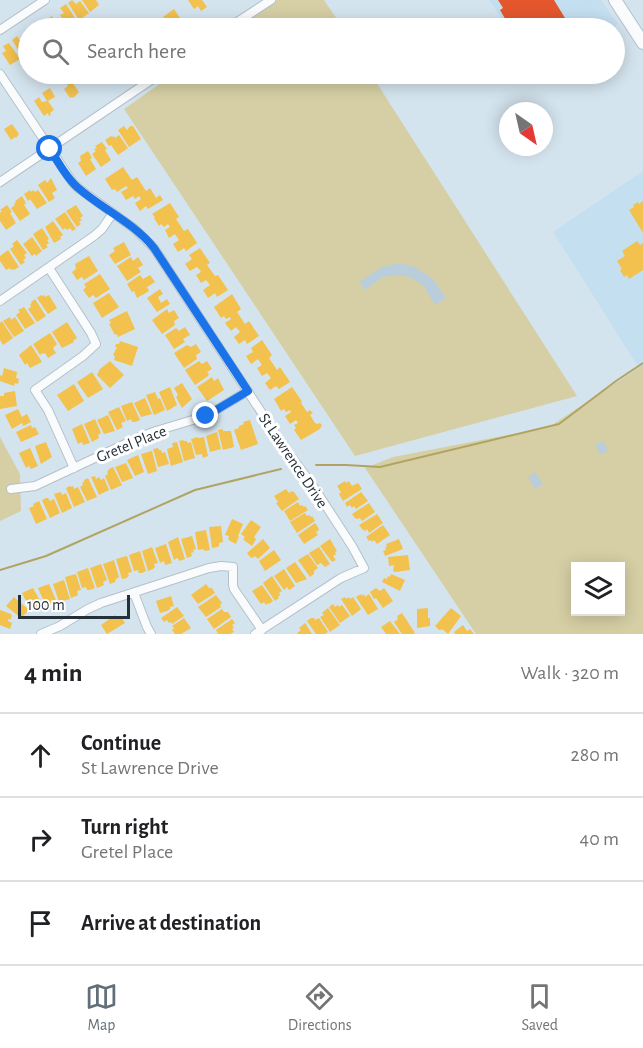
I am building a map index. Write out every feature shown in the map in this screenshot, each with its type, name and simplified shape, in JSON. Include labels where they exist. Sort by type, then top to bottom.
[{"type":"main road","points":[[615,0],[643,43]]},
{"type":"street","points":[[0,30],[45,0]]},
{"type":"street","points":[[243,18],[271,0]]},
{"type":"street","name":"St Lawrence Drive","points":[[0,74],[69,178],[78,188],[135,229],[154,248],[286,450],[346,537],[364,568],[341,578],[259,632]]},
{"type":"street","points":[[0,182],[145,84]]},
{"type":"street","points":[[0,301],[94,236],[113,213]]},
{"type":"street","points":[[49,268],[92,333],[96,344],[35,390],[48,410],[74,468]]},
{"type":"street","name":"Gretel Place","points":[[10,489],[35,486],[148,434],[206,416],[248,391]]},
{"type":"street","points":[[41,634],[60,626],[88,609],[221,566],[233,567],[234,589],[259,632]]},
{"type":"street","points":[[134,593],[151,634]]},
{"type":"shaded area","points":[[277,0],[324,0],[336,18],[251,18]]},
{"type":"shaded area","points":[[489,0],[601,0],[614,18],[501,18]]},
{"type":"shaded area","points":[[160,84],[377,84],[577,396],[355,456],[124,109]]},
{"type":"shaded area","points":[[643,171],[643,365],[639,368],[553,232]]},
{"type":"shaded area","points":[[643,365],[643,634],[476,634],[365,468],[393,457],[549,427]]},
{"type":"shaded area","points":[[0,437],[20,474],[21,511],[0,521]]},
{"type":"building: Homes","points":[[72,0],[76,4],[80,1],[89,13],[78,18],[68,3]]},
{"type":"building: Homes","points":[[82,0],[96,0],[99,5],[90,12]]},
{"type":"building: Homes","points":[[188,0],[202,0],[207,7],[201,11],[198,6],[194,9]]},
{"type":"building: Homes","points":[[66,4],[75,18],[62,18],[60,15],[64,13],[60,8]]},
{"type":"building: Homes","points":[[174,9],[180,18],[164,18]]},
{"type":"building: Homes","points":[[17,36],[18,49],[12,40]]},
{"type":"building: Homes","points":[[9,43],[18,56],[18,60],[10,65],[2,53],[6,51],[3,46]]},
{"type":"building: Homes","points":[[67,84],[73,84],[79,92],[73,98],[70,98],[64,89],[68,86]]},
{"type":"building: Homes","points":[[50,88],[55,97],[48,101],[54,110],[50,113],[51,115],[49,116],[48,113],[44,116],[34,101],[39,97],[42,102],[47,101],[42,93]]},
{"type":"building: Homes","points":[[12,124],[19,134],[11,140],[4,129]]},
{"type":"building: Homes","points":[[124,126],[127,130],[133,126],[141,139],[129,147],[118,130]]},
{"type":"building: Homes","points":[[119,135],[128,148],[118,155],[105,140]]},
{"type":"building: Homes","points":[[102,142],[111,160],[101,167],[92,154],[96,151],[95,146]]},
{"type":"building: Homes","points":[[88,151],[96,169],[86,176],[78,163],[81,161],[80,156]]},
{"type":"building: Homes","points":[[123,167],[132,180],[137,177],[146,191],[150,188],[156,198],[160,195],[163,200],[148,209],[146,206],[140,211],[135,203],[141,199],[139,196],[126,200],[121,192],[128,188],[126,186],[117,192],[115,189],[112,190],[105,179]]},
{"type":"building: Homes","points":[[51,178],[57,190],[52,193],[55,198],[49,202],[38,185],[45,180],[47,183]]},
{"type":"building: Homes","points":[[30,190],[35,192],[38,190],[47,203],[37,209],[24,194]]},
{"type":"building: Homes","points":[[22,196],[26,203],[24,205],[30,214],[20,221],[11,208]]},
{"type":"building: Homes","points":[[643,201],[643,233],[629,210],[634,207],[633,205]]},
{"type":"building: Homes","points":[[170,203],[184,231],[188,229],[197,243],[186,251],[184,248],[178,252],[173,244],[179,240],[175,234],[169,238],[165,230],[170,227],[168,224],[164,227],[161,224],[159,226],[152,214]]},
{"type":"building: Homes","points":[[7,205],[16,223],[6,230],[0,221],[2,211],[0,210]]},
{"type":"building: Homes","points":[[76,205],[83,216],[79,222],[81,224],[77,227],[66,211]]},
{"type":"building: Homes","points":[[65,212],[76,229],[72,231],[70,228],[63,230],[55,219]]},
{"type":"building: Homes","points":[[53,221],[63,235],[54,243],[45,227]]},
{"type":"building: Homes","points":[[42,228],[49,239],[46,245],[48,247],[43,250],[33,234]]},
{"type":"building: Homes","points":[[32,237],[42,251],[36,256],[35,254],[32,256],[23,244]]},
{"type":"building: Homes","points":[[17,240],[27,253],[24,255],[25,262],[21,265],[10,249]]},
{"type":"building: Homes","points":[[637,241],[640,245],[643,243],[643,270],[629,279],[627,275],[624,277],[617,261],[625,256],[622,251]]},
{"type":"building: Homes","points":[[124,242],[131,255],[115,264],[109,255],[115,251],[113,248]]},
{"type":"building: Homes","points":[[200,248],[210,263],[207,265],[215,276],[218,275],[228,290],[217,297],[215,293],[208,298],[203,290],[210,285],[206,280],[201,283],[196,275],[201,272],[200,270],[197,267],[190,271],[185,264],[192,259],[189,255]]},
{"type":"building: Homes","points":[[8,250],[19,267],[14,270],[10,268],[6,270],[0,261],[0,256]]},
{"type":"building: Homes","points":[[89,256],[98,271],[84,280],[82,277],[77,280],[72,272],[76,269],[75,264]]},
{"type":"building: Homes","points":[[131,257],[133,261],[138,257],[143,265],[138,268],[141,272],[127,281],[117,266]]},
{"type":"building: Homes","points":[[100,274],[110,289],[96,298],[93,295],[89,298],[83,290],[86,287],[84,284]]},
{"type":"building: Homes","points":[[140,275],[143,279],[150,275],[155,282],[147,287],[149,291],[137,298],[127,284]]},
{"type":"building: Homes","points":[[160,289],[163,294],[158,297],[161,303],[167,299],[170,304],[157,312],[147,298]]},
{"type":"building: Homes","points":[[109,293],[119,307],[102,318],[93,303]]},
{"type":"building: Homes","points":[[232,294],[241,309],[237,312],[245,324],[249,321],[259,336],[247,344],[245,340],[239,344],[234,337],[240,332],[238,329],[236,327],[231,331],[225,323],[231,319],[230,317],[221,318],[214,307]]},
{"type":"building: Homes","points":[[41,295],[45,297],[49,295],[57,308],[48,314],[37,298]]},
{"type":"building: Homes","points":[[35,299],[46,316],[37,322],[28,309]]},
{"type":"building: Homes","points":[[24,307],[35,323],[25,329],[16,315],[20,312],[18,310]]},
{"type":"building: Homes","points":[[167,309],[169,313],[174,310],[179,318],[174,321],[175,325],[162,334],[152,320]]},
{"type":"building: Homes","points":[[127,311],[135,329],[118,337],[109,324],[111,323],[109,320]]},
{"type":"building: Homes","points":[[10,317],[11,320],[15,317],[24,331],[14,337],[3,321]]},
{"type":"building: Homes","points":[[2,321],[13,338],[3,345],[0,340]]},
{"type":"building: Homes","points":[[67,322],[77,338],[62,348],[52,332]]},
{"type":"building: Homes","points":[[185,327],[190,335],[183,339],[185,342],[174,349],[165,335],[176,328],[179,331]]},
{"type":"building: Homes","points":[[50,333],[57,344],[53,348],[56,353],[48,358],[45,353],[40,355],[33,344]]},
{"type":"building: Homes","points":[[262,340],[272,355],[269,358],[277,370],[280,367],[290,382],[279,389],[276,386],[270,390],[265,383],[271,378],[267,373],[262,376],[257,368],[262,365],[258,359],[251,364],[246,356],[253,352],[251,348]]},
{"type":"building: Homes","points":[[120,341],[138,347],[132,366],[114,360],[113,355],[117,347],[115,347]]},
{"type":"building: Homes","points":[[196,344],[201,352],[196,355],[197,359],[184,368],[174,353],[187,345],[191,347]]},
{"type":"building: Homes","points":[[31,345],[42,362],[30,368],[27,363],[25,365],[19,355]]},
{"type":"building: Homes","points":[[110,361],[124,375],[110,388],[97,375],[100,369]]},
{"type":"building: Homes","points":[[199,361],[202,364],[207,361],[212,369],[207,372],[208,376],[195,385],[185,370]]},
{"type":"building: Homes","points":[[4,368],[17,372],[18,384],[15,383],[14,386],[0,381]]},
{"type":"building: Homes","points":[[92,372],[103,389],[88,398],[77,382]]},
{"type":"building: Homes","points":[[212,377],[214,381],[218,378],[224,390],[207,401],[197,387]]},
{"type":"building: Homes","points":[[182,383],[192,399],[182,408],[174,388]]},
{"type":"building: Homes","points":[[74,384],[84,401],[68,411],[57,395]]},
{"type":"building: Homes","points":[[170,387],[177,405],[167,411],[159,392]]},
{"type":"building: Homes","points":[[292,387],[307,412],[310,410],[313,413],[310,415],[315,423],[322,425],[320,429],[301,440],[294,430],[296,428],[294,425],[298,423],[296,420],[290,424],[285,416],[291,412],[290,410],[281,411],[274,399]]},
{"type":"building: Homes","points":[[15,391],[17,406],[0,409],[0,396]]},
{"type":"building: Homes","points":[[155,392],[165,410],[154,415],[146,395]]},
{"type":"building: Homes","points":[[145,398],[152,414],[141,417],[134,403]]},
{"type":"building: Homes","points":[[132,402],[140,420],[135,422],[131,419],[127,421],[121,406]]},
{"type":"building: Homes","points":[[119,407],[126,421],[121,423],[123,427],[117,430],[108,412]]},
{"type":"building: Homes","points":[[18,409],[22,417],[27,414],[31,422],[23,426],[22,423],[12,429],[5,415]]},
{"type":"building: Homes","points":[[108,415],[115,431],[104,434],[97,420]]},
{"type":"building: Homes","points":[[95,419],[101,433],[98,435],[99,438],[92,442],[84,424]]},
{"type":"building: Homes","points":[[250,420],[258,444],[241,450],[234,430],[244,424],[243,422]]},
{"type":"building: Homes","points":[[82,424],[90,443],[83,445],[82,442],[78,444],[72,429]]},
{"type":"building: Homes","points":[[31,425],[39,434],[21,442],[16,432]]},
{"type":"building: Homes","points":[[223,429],[223,431],[231,431],[234,447],[223,450],[218,430]]},
{"type":"building: Homes","points":[[217,432],[221,449],[210,452],[206,436]]},
{"type":"building: Homes","points":[[204,437],[208,456],[203,458],[202,454],[196,455],[191,439]]},
{"type":"building: Homes","points":[[183,440],[187,443],[191,442],[195,458],[184,461],[179,441]]},
{"type":"building: Homes","points":[[46,442],[52,457],[41,464],[35,446]]},
{"type":"building: Homes","points":[[177,442],[183,462],[171,466],[167,449],[173,447],[172,443]]},
{"type":"building: Homes","points":[[30,448],[38,466],[31,469],[29,466],[26,468],[19,453]]},
{"type":"building: Homes","points":[[158,448],[162,453],[165,452],[169,464],[158,467],[153,449]]},
{"type":"building: Homes","points":[[152,451],[157,471],[148,474],[141,454]]},
{"type":"building: Homes","points":[[138,455],[144,472],[135,476],[127,460]]},
{"type":"building: Homes","points":[[126,463],[133,478],[122,482],[115,467]]},
{"type":"building: Homes","points":[[113,467],[122,485],[111,490],[105,476],[108,474],[107,471]]},
{"type":"building: Homes","points":[[95,476],[96,479],[104,478],[109,490],[99,495],[91,477]]},
{"type":"building: Homes","points":[[88,478],[97,497],[87,501],[80,487]]},
{"type":"building: Homes","points":[[345,481],[346,483],[349,481],[352,486],[358,483],[362,489],[343,501],[337,486]]},
{"type":"building: Homes","points":[[70,486],[74,489],[78,487],[85,502],[74,507],[66,488]]},
{"type":"building: Homes","points":[[286,489],[289,493],[294,492],[299,499],[282,511],[274,496]]},
{"type":"building: Homes","points":[[61,492],[62,495],[66,493],[72,508],[62,513],[54,494]]},
{"type":"building: Homes","points":[[361,492],[368,501],[356,509],[350,505],[347,507],[345,503]]},
{"type":"building: Homes","points":[[46,498],[50,501],[54,499],[60,513],[50,518],[42,500]]},
{"type":"building: Homes","points":[[39,501],[47,519],[36,524],[29,508]]},
{"type":"building: Homes","points":[[298,502],[300,506],[305,506],[308,510],[290,521],[284,511]]},
{"type":"building: Homes","points":[[369,503],[375,512],[362,521],[360,518],[355,518],[352,514]]},
{"type":"building: Homes","points":[[305,513],[307,516],[312,516],[315,521],[297,533],[290,522]]},
{"type":"building: Homes","points":[[377,514],[383,523],[369,533],[367,529],[365,531],[362,529],[359,525]]},
{"type":"building: Homes","points":[[232,519],[243,524],[236,544],[225,535]]},
{"type":"building: Homes","points":[[251,520],[261,527],[254,537],[256,539],[252,546],[243,539],[245,537],[241,534]]},
{"type":"building: Homes","points":[[315,523],[319,530],[316,532],[318,535],[304,544],[298,535]]},
{"type":"building: Homes","points":[[383,525],[390,535],[377,544],[374,540],[369,541],[366,537]]},
{"type":"building: Homes","points":[[221,526],[223,542],[212,548],[209,527]]},
{"type":"building: Homes","points":[[206,530],[210,550],[198,550],[195,532]]},
{"type":"building: Homes","points":[[192,536],[196,549],[191,553],[192,556],[187,558],[181,539]]},
{"type":"building: Homes","points":[[178,537],[185,559],[180,561],[177,558],[174,560],[168,542]]},
{"type":"building: Homes","points":[[263,539],[270,548],[258,559],[255,556],[250,557],[247,553]]},
{"type":"building: Homes","points":[[330,539],[337,551],[333,556],[336,560],[332,562],[320,546]]},
{"type":"building: Homes","points":[[399,539],[403,549],[385,556],[383,551],[386,550],[386,544]]},
{"type":"building: Homes","points":[[166,544],[172,563],[165,565],[164,561],[160,563],[155,548]]},
{"type":"building: Homes","points":[[152,547],[158,563],[148,571],[142,551]]},
{"type":"building: Homes","points":[[319,547],[330,564],[325,567],[321,563],[317,565],[309,553]]},
{"type":"building: Homes","points":[[274,550],[281,560],[265,571],[259,561]]},
{"type":"building: Homes","points":[[140,551],[146,571],[142,573],[138,570],[134,571],[129,555]]},
{"type":"building: Homes","points":[[308,554],[318,568],[310,577],[298,560]]},
{"type":"building: Homes","points":[[408,555],[410,570],[395,572],[393,571],[394,565],[389,566],[388,557]]},
{"type":"building: Homes","points":[[127,556],[132,572],[128,573],[127,578],[122,579],[116,559]]},
{"type":"building: Homes","points":[[114,560],[119,577],[110,584],[103,564]]},
{"type":"building: Homes","points":[[295,562],[307,579],[296,583],[286,568]]},
{"type":"building: Homes","points":[[101,564],[107,580],[103,582],[104,585],[97,588],[90,568]]},
{"type":"building: Homes","points":[[88,568],[95,588],[90,590],[86,587],[82,588],[77,572]]},
{"type":"building: Homes","points":[[284,569],[295,586],[289,590],[287,587],[284,590],[274,576]]},
{"type":"building: Homes","points":[[76,574],[81,590],[77,591],[78,595],[71,598],[65,577]]},
{"type":"building: Homes","points":[[391,574],[405,580],[400,591],[382,582]]},
{"type":"building: Homes","points":[[272,576],[282,591],[275,601],[263,583]]},
{"type":"building: Homes","points":[[64,580],[70,599],[59,602],[53,584]]},
{"type":"building: Homes","points":[[49,584],[57,602],[46,606],[38,588]]},
{"type":"building: Homes","points":[[206,584],[215,593],[198,604],[191,595]]},
{"type":"building: Homes","points":[[262,585],[273,601],[266,605],[264,602],[261,604],[252,591]]},
{"type":"building: Homes","points":[[33,588],[43,606],[35,610],[34,607],[30,609],[22,593]]},
{"type":"building: Homes","points":[[376,588],[380,591],[384,588],[393,601],[383,608],[370,592]]},
{"type":"building: Homes","points":[[361,594],[365,597],[369,594],[378,609],[368,615],[356,597]]},
{"type":"building: Homes","points":[[216,595],[222,603],[221,607],[206,617],[198,607]]},
{"type":"building: Homes","points":[[171,596],[174,606],[160,613],[156,601]]},
{"type":"building: Homes","points":[[14,597],[29,610],[21,618],[6,606]]},
{"type":"building: Homes","points":[[345,597],[350,599],[353,597],[361,609],[352,616],[341,599]]},
{"type":"building: Homes","points":[[333,604],[335,607],[342,605],[350,616],[340,623],[329,607]]},
{"type":"building: Homes","points":[[177,607],[184,616],[172,624],[167,620],[164,622],[161,618]]},
{"type":"building: Homes","points":[[328,608],[340,625],[330,632],[320,617]]},
{"type":"building: Homes","points":[[428,608],[430,626],[417,628],[417,609]]},
{"type":"building: Homes","points":[[451,608],[461,616],[448,634],[435,626]]},
{"type":"building: Homes","points":[[222,609],[231,617],[214,629],[207,619]]},
{"type":"building: Homes","points":[[0,610],[11,614],[10,620],[8,619],[12,623],[10,629],[0,625]]},
{"type":"building: Homes","points":[[402,613],[415,633],[402,634],[394,622]]},
{"type":"building: Homes","points":[[115,615],[117,618],[122,618],[125,623],[107,634],[101,625]]},
{"type":"building: Homes","points":[[184,618],[191,628],[181,634],[175,634],[172,626]]},
{"type":"building: Homes","points":[[311,618],[315,620],[319,618],[328,632],[316,634],[307,621]]},
{"type":"building: Homes","points":[[232,619],[235,623],[232,625],[234,632],[218,634],[216,630]]},
{"type":"building: Homes","points":[[390,621],[400,634],[386,634],[381,627]]},
{"type":"building: Homes","points":[[305,623],[312,634],[298,634],[301,630],[299,628]]},
{"type":"building: Homes","points":[[463,625],[467,631],[470,629],[474,634],[455,634],[454,632]]},
{"type":"building: Shops","points":[[498,0],[554,0],[565,18],[505,18],[500,10],[503,8]]},
{"type":"building: Other","points":[[400,263],[415,267],[433,279],[446,298],[435,305],[423,285],[410,277],[397,275],[383,277],[365,290],[359,282],[382,267]]},
{"type":"building: Other","points":[[603,441],[608,451],[601,455],[595,445]]},
{"type":"building: Other","points":[[535,472],[543,484],[535,489],[528,477]]},
{"type":"waterway","points":[[316,465],[380,467],[559,424],[643,363]]},
{"type":"waterway","points":[[0,570],[46,556],[195,490],[281,469]]},
{"type":"route","points":[[50,149],[78,188],[146,238],[248,391],[206,416]]}]
